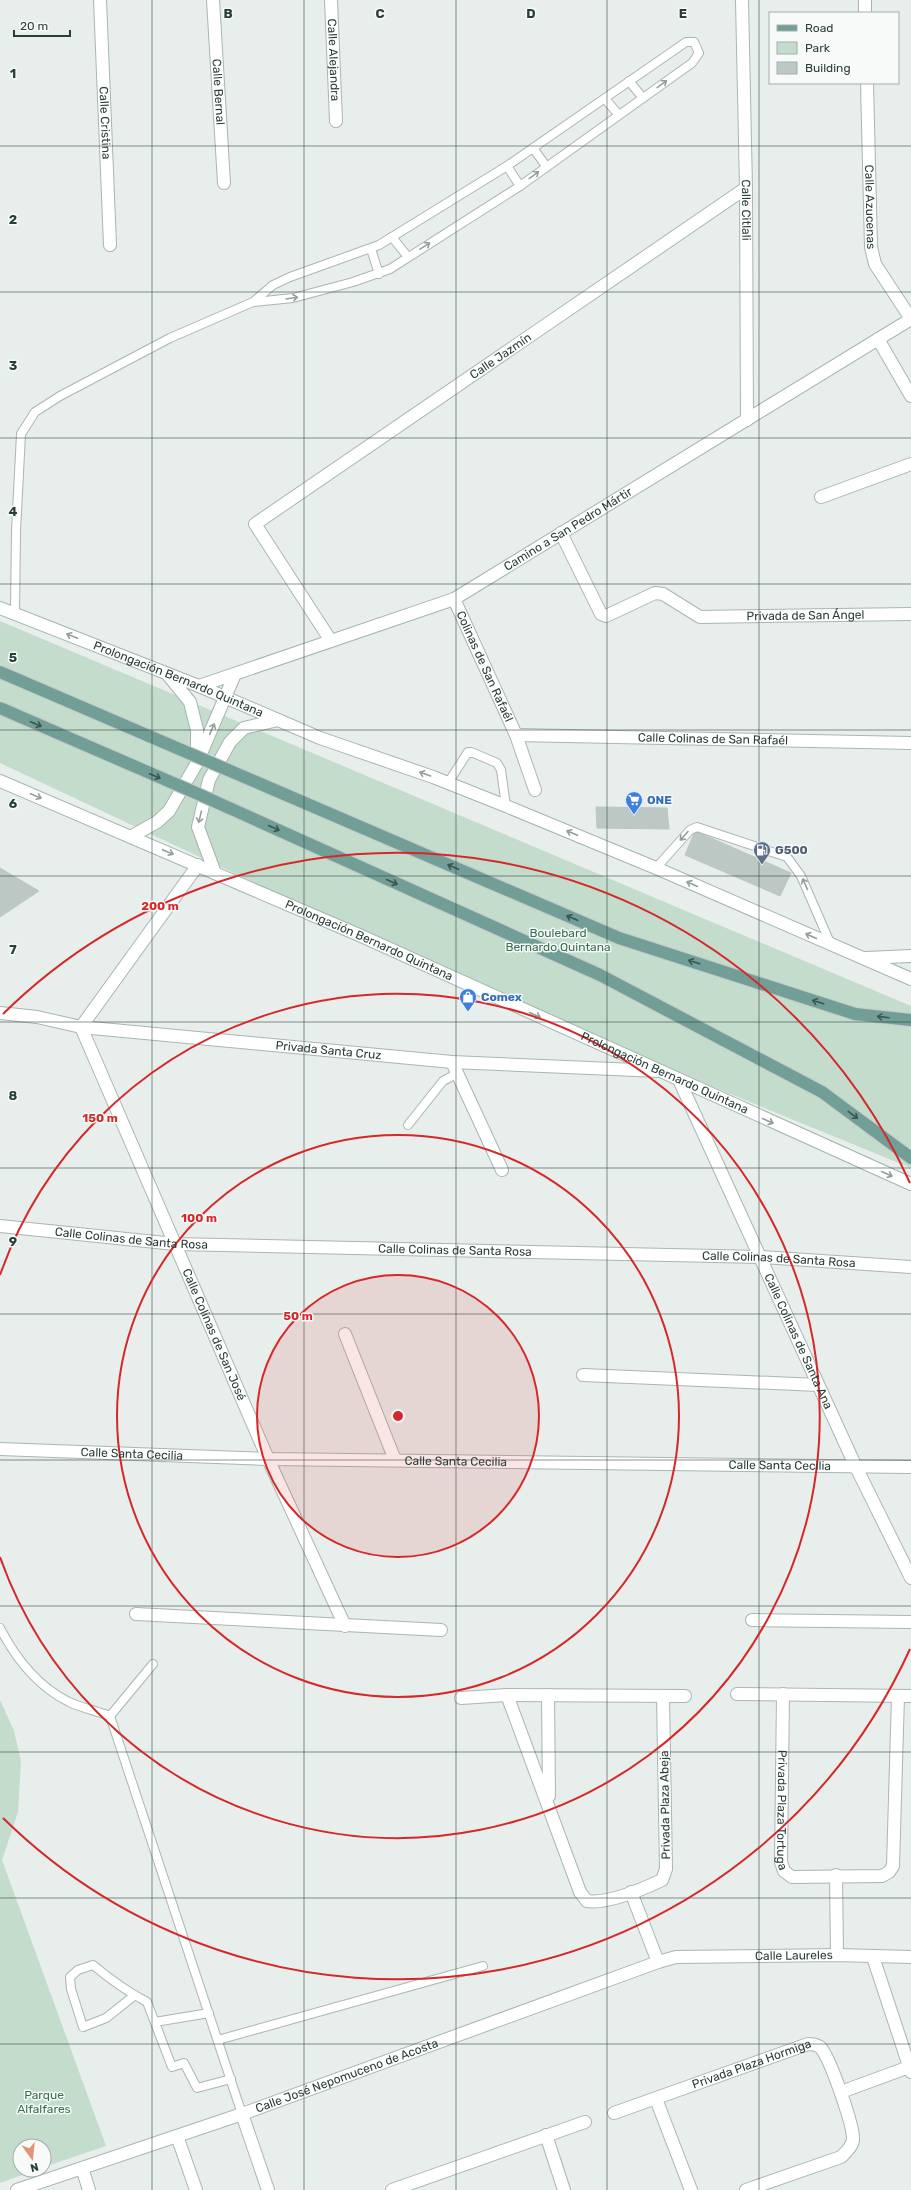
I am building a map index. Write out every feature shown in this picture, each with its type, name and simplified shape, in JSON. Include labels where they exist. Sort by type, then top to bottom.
[{"type":"main road","points":[[0,672],[619,938],[855,1014],[911,1020]]},
{"type":"main road","points":[[0,708],[203,796],[600,975],[822,1092],[911,1158]]},
{"type":"street","name":"Calle Cristina","points":[[100,0],[110,245]]},
{"type":"street","name":"Calle Bernal","points":[[213,0],[224,183]]},
{"type":"street","name":"Calle Alejandra","points":[[331,0],[336,121]]},
{"type":"street","name":"Calle Citlali","points":[[742,0],[746,188],[747,420]]},
{"type":"street","points":[[865,0],[865,12]]},
{"type":"street","name":"Calle Azucenas","points":[[867,84],[871,247],[875,264],[911,319]]},
{"type":"street","name":"Calle Jazmín","points":[[331,641],[255,524],[746,188]]},
{"type":"street","name":"Camino a San Pedro Mártir","points":[[199,686],[454,599],[911,319]]},
{"type":"street","points":[[878,339],[911,396]]},
{"type":"street","points":[[820,497],[911,464]]},
{"type":"street","name":"Privada de San Ángel","points":[[561,534],[601,614],[606,616],[651,595],[659,593],[668,596],[700,617],[911,614]]},
{"type":"street","name":"Colinas de San Rafaél","points":[[454,599],[516,735]]},
{"type":"street","name":"Prolongación Bernardo Quintana","points":[[0,608],[199,686],[320,738],[448,783],[506,806],[656,868],[832,946],[911,979]]},
{"type":"street","points":[[0,617],[14,613]]},
{"type":"street","points":[[166,673],[190,702],[197,730],[197,763]]},
{"type":"street","points":[[132,836],[157,822],[169,811],[197,763],[235,674]]},
{"type":"street","points":[[215,873],[198,827],[209,780],[230,742],[244,728],[278,720]]},
{"type":"street","points":[[516,735],[535,790]]},
{"type":"street","name":"Calle Colinas de San Rafaél","points":[[516,735],[911,743]]},
{"type":"street","name":"Prolongación Bernardo Quintana","points":[[0,781],[198,865],[660,1071],[680,1082],[911,1184]]},
{"type":"street","points":[[81,1027],[198,865]]},
{"type":"street","points":[[863,958],[911,956]]},
{"type":"street","name":"Privada Santa Cruz","points":[[0,1013],[37,1017],[81,1027],[452,1062],[660,1071]]},
{"type":"street","name":"Calle Colinas de San José","points":[[81,1027],[268,1458],[345,1626]]},
{"type":"street","points":[[452,1062],[502,1170]]},
{"type":"street","name":"Calle Colinas de Santa Ana","points":[[680,1082],[818,1385],[911,1578]]},
{"type":"street","name":"Calle Colinas de Santa Rosa","points":[[0,1226],[175,1244],[761,1257],[911,1267]]},
{"type":"street","points":[[345,1334],[395,1460]]},
{"type":"street","points":[[583,1375],[818,1385]]},
{"type":"street","name":"Calle Santa Cecilia","points":[[0,1449],[268,1458],[856,1465],[911,1467]]},
{"type":"street","points":[[136,1614],[441,1630]]},
{"type":"street","points":[[752,1620],[911,1622]]},
{"type":"street","points":[[737,1694],[911,1696]]},
{"type":"street","name":"Privada Plaza Tortuga","points":[[783,1694],[782,1867],[787,1874],[792,1876],[882,1876],[890,1872],[893,1866],[898,1696]]},
{"type":"street","points":[[461,1698],[507,1695],[685,1696]]},
{"type":"street","name":"Privada Plaza Abeja","points":[[507,1695],[550,1805],[580,1892],[587,1901],[596,1902],[631,1892],[662,1880],[666,1869],[663,1696]]},
{"type":"street","name":"Privada Plaza Abeja","points":[[548,1695],[550,1805]]},
{"type":"street","points":[[836,1875],[837,1955]]},
{"type":"street","points":[[631,1892],[658,1962]]},
{"type":"street","name":"Calle Laureles","points":[[676,1958],[837,1955],[911,1957]]},
{"type":"street","points":[[841,2092],[910,2070],[873,1957]]},
{"type":"street","name":"Calle José Nepomuceno de Acosta","points":[[17,2190],[242,2114],[658,1962],[676,1958]]},
{"type":"street","name":"Privada Plaza Hormiga","points":[[614,2113],[808,2044],[819,2046],[826,2054],[841,2092],[853,2138],[849,2148],[841,2157],[746,2190]]},
{"type":"street","points":[[656,2099],[692,2190]]},
{"type":"street","points":[[242,2114],[268,2190]]},
{"type":"street","points":[[392,2190],[585,2122]]},
{"type":"street","points":[[546,2135],[564,2190]]},
{"type":"street","points":[[177,2136],[196,2190]]},
{"type":"street","points":[[82,2168],[89,2190]]},
{"type":"lane","points":[[14,613],[21,434],[35,412],[60,396],[170,338],[253,302],[273,285],[290,277],[371,249],[507,166],[686,42],[694,42],[699,53],[692,62],[520,186],[408,257],[379,274],[293,298],[253,302]]},
{"type":"lane","points":[[630,82],[643,98]]},
{"type":"lane","points":[[606,98],[618,115]]},
{"type":"lane","points":[[533,148],[546,166]]},
{"type":"lane","points":[[507,166],[520,186]]},
{"type":"lane","points":[[392,237],[408,257]]},
{"type":"lane","points":[[371,249],[379,274]]},
{"type":"lane","points":[[448,783],[468,752],[471,752],[497,763],[501,770],[506,806]]},
{"type":"lane","points":[[656,868],[690,830],[697,827],[787,857],[801,876],[832,946]]},
{"type":"lane","points":[[408,1125],[443,1081],[458,1073]]},
{"type":"lane","points":[[0,1628],[11,1649],[38,1682],[69,1702],[110,1716]]},
{"type":"lane","points":[[110,1716],[153,1664]]},
{"type":"lane","points":[[110,1716],[242,2114]]},
{"type":"lane","points":[[135,1995],[106,2018],[84,2027],[71,1989],[70,1977],[78,1970],[92,1965],[122,1989],[135,1995],[147,2002],[172,2067],[184,2063],[197,2088],[231,2079]]},
{"type":"lane","points":[[218,2040],[483,1966]]},
{"type":"lane","points":[[155,2022],[209,2013]]},
{"type":"green space","name":"Boulebard Bernardo Quintana","points":[[0,621],[911,1006],[911,1168],[518,1007],[0,763]]},
{"type":"green space","name":"Parque Alfalfares","points":[[0,1700],[14,1731],[21,1761],[18,1812],[2,1860],[106,2146],[52,2164],[52,2138],[12,2138],[12,2178],[14,2178],[0,2183]]},
{"type":"building","points":[[596,807],[667,808],[669,829],[597,828]]},
{"type":"building","points":[[695,831],[791,873],[780,896],[685,855]]},
{"type":"building","points":[[0,868],[39,891],[0,917]]},
{"type":"place","name":"ONE","points":[[634,815]]},
{"type":"place","name":"G500","points":[[762,865]]},
{"type":"place","name":"Comex","points":[[468,1012]]}]
